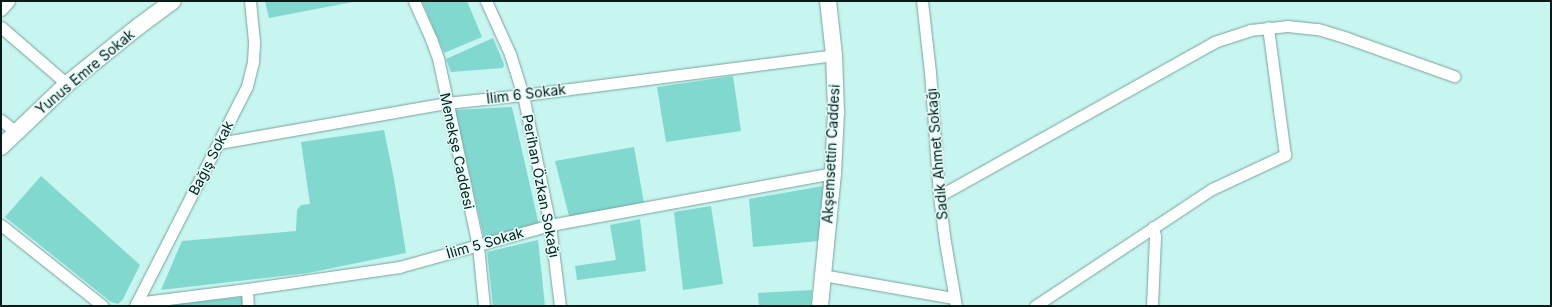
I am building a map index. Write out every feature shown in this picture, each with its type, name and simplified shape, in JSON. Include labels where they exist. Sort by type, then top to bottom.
[{"type":"street","points":[[1,10],[9,1]]},
{"type":"street","name":"Yunus Emre Sokak","points":[[1,147],[67,84],[139,26],[173,1]]},
{"type":"street","name":"Bağış Sokak","points":[[136,304],[247,86],[253,62],[254,41],[250,1]]},
{"type":"street","name":"Menekşe Caddesi","points":[[414,1],[438,58],[446,103],[478,246],[484,306]]},
{"type":"street","name":"Perihan Özkan Sokağı","points":[[486,1],[510,54],[523,95],[550,225],[560,306]]},
{"type":"street","name":"Akşemsettin Caddesi","points":[[820,306],[833,173],[836,110],[834,56],[828,1]]},
{"type":"street","name":"Sadık Ahmet Sokağı","points":[[922,1],[930,72],[940,196],[955,302]]},
{"type":"street","points":[[1,27],[67,84]]},
{"type":"street","points":[[1037,306],[1153,227],[1212,189],[1285,155],[1268,27]]},
{"type":"street","points":[[940,196],[1214,42],[1238,34],[1268,27],[1302,27],[1332,33],[1454,76]]},
{"type":"street","name":"İlim 6 Sokak","points":[[219,142],[446,103],[523,95],[834,56]]},
{"type":"street","points":[[1,120],[16,132]]},
{"type":"street","name":"İlim 5 Sokak","points":[[136,304],[399,267],[550,225],[833,173]]},
{"type":"street","points":[[1,225],[103,306]]},
{"type":"street","points":[[1152,306],[1155,236],[1153,227]]},
{"type":"street","points":[[823,275],[955,302]]},
{"type":"street","points":[[247,289],[248,306]]},
{"type":"shaded area","points":[[265,1],[358,1],[269,18]]},
{"type":"shaded area","points":[[422,1],[467,1],[482,37],[444,53]]},
{"type":"shaded area","points":[[493,38],[504,64],[503,68],[451,72],[446,59]]},
{"type":"shaded area","points":[[733,76],[741,131],[666,142],[657,87]]},
{"type":"shaded area","points":[[512,107],[539,225],[484,238],[455,110]]},
{"type":"shaded area","points":[[384,130],[394,179],[406,253],[308,273],[161,290],[182,241],[296,231],[297,210],[301,205],[310,204],[301,142]]},
{"type":"shaded area","points":[[634,147],[644,203],[569,216],[555,161]]},
{"type":"shaded area","points":[[41,176],[140,265],[123,299],[118,304],[111,302],[5,217]]},
{"type":"shaded area","points":[[823,186],[819,241],[753,247],[749,199]]},
{"type":"shaded area","points":[[711,206],[723,284],[683,290],[674,212]]},
{"type":"shaded area","points":[[640,219],[646,271],[577,280],[575,266],[616,260],[610,225]]},
{"type":"shaded area","points":[[538,240],[545,306],[493,306],[487,252]]},
{"type":"shaded area","points":[[812,290],[811,306],[759,306],[758,293]]},
{"type":"shaded area","points":[[244,297],[244,306],[154,306]]}]
